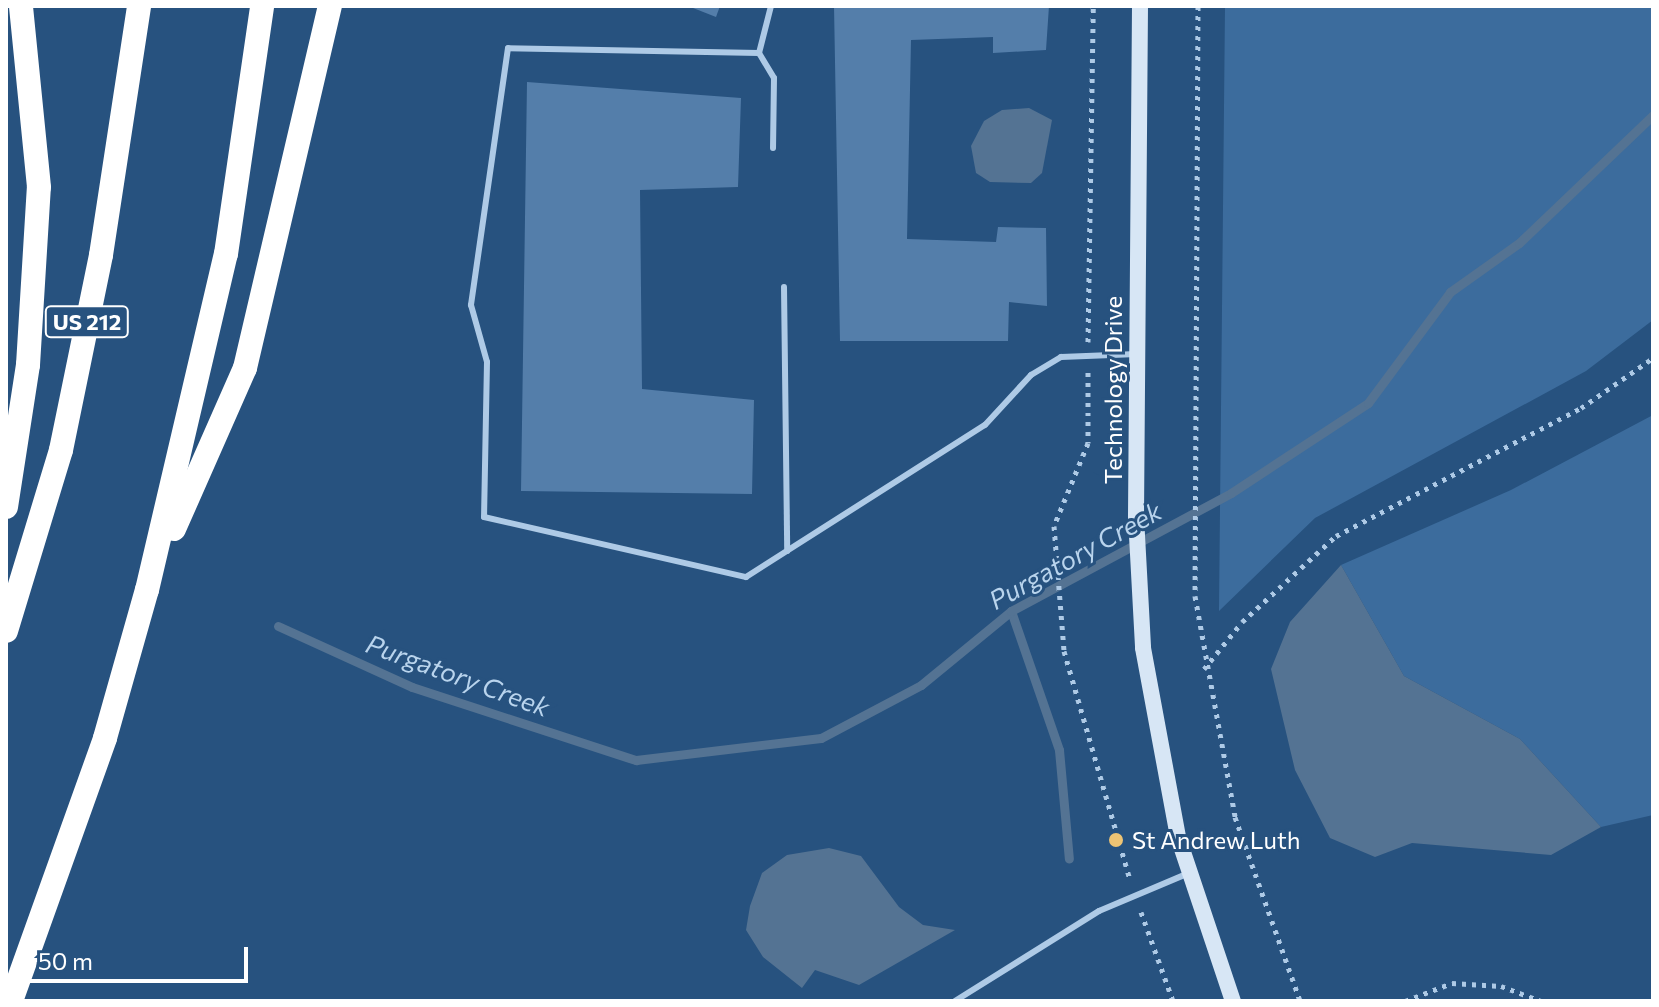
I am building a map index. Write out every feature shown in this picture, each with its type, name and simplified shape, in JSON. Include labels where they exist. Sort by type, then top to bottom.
[{"type":"highway","points":[[6,507],[28,365],[39,202],[21,6]]},
{"type":"highway","name":"US 212","points":[[6,631],[64,435],[101,255],[139,6]]},
{"type":"highway","points":[[11,1001],[105,738],[147,590],[226,254],[262,6]]},
{"type":"highway","points":[[147,590],[245,368],[330,6]]},
{"type":"street","name":"Technology Drive","points":[[1140,6],[1136,517],[1148,703],[1189,873],[1233,1001]]},
{"type":"lane","points":[[771,6],[759,53],[774,78],[773,148]]},
{"type":"lane","points":[[759,53],[508,48],[471,305],[487,362],[484,517],[746,577],[985,425],[1031,375],[1061,357],[1137,354]]},
{"type":"lane","points":[[784,287],[787,551]]},
{"type":"lane","points":[[955,1001],[1135,895],[1189,873]]},
{"type":"path","points":[[1093,6],[1088,443],[1054,526],[1064,651],[1135,895],[1173,1001]]},
{"type":"path","points":[[1198,6],[1193,438],[1195,566],[1204,670],[1235,817],[1299,999],[1309,1001]]},
{"type":"path","points":[[1204,670],[1242,622],[1336,536],[1581,408],[1653,358]]},
{"type":"path","points":[[1405,1001],[1452,983],[1501,986],[1541,1001]]},
{"type":"shaded area","points":[[1225,6],[1653,6],[1653,320],[1586,371],[1315,518],[1219,611]]},
{"type":"shaded area","points":[[1029,108],[1052,120],[1042,173],[1031,183],[990,182],[976,173],[971,146],[984,121],[1002,110]]},
{"type":"shaded area","points":[[1653,415],[1653,815],[1601,827],[1520,739],[1404,676],[1341,565],[1511,490]]},
{"type":"shaded area","points":[[1341,565],[1404,676],[1520,739],[1601,827],[1551,855],[1412,843],[1375,857],[1330,838],[1295,770],[1271,669],[1290,622]]},
{"type":"shaded area","points":[[829,848],[861,856],[899,907],[923,925],[955,930],[859,985],[815,970],[802,988],[763,957],[746,930],[750,906],[762,873],[787,855]]},
{"type":"building","points":[[688,6],[720,6],[716,17]]},
{"type":"building","points":[[834,6],[1049,6],[1046,50],[993,53],[993,37],[911,40],[907,239],[996,242],[998,227],[1046,228],[1047,306],[1009,302],[1008,341],[840,341]]},
{"type":"building","points":[[527,82],[741,98],[738,187],[640,190],[642,389],[754,400],[752,494],[521,491]]},
{"type":"waterway","name":"Purgatory Creek","points":[[278,626],[412,687],[636,760],[821,738],[921,685],[1011,611],[1231,493],[1368,403],[1450,292],[1519,243],[1653,115]]},
{"type":"waterway","points":[[1011,611],[1059,750],[1069,859]]},
{"type":"place","name":"St Andrew Luth","points":[[1116,840]]}]
